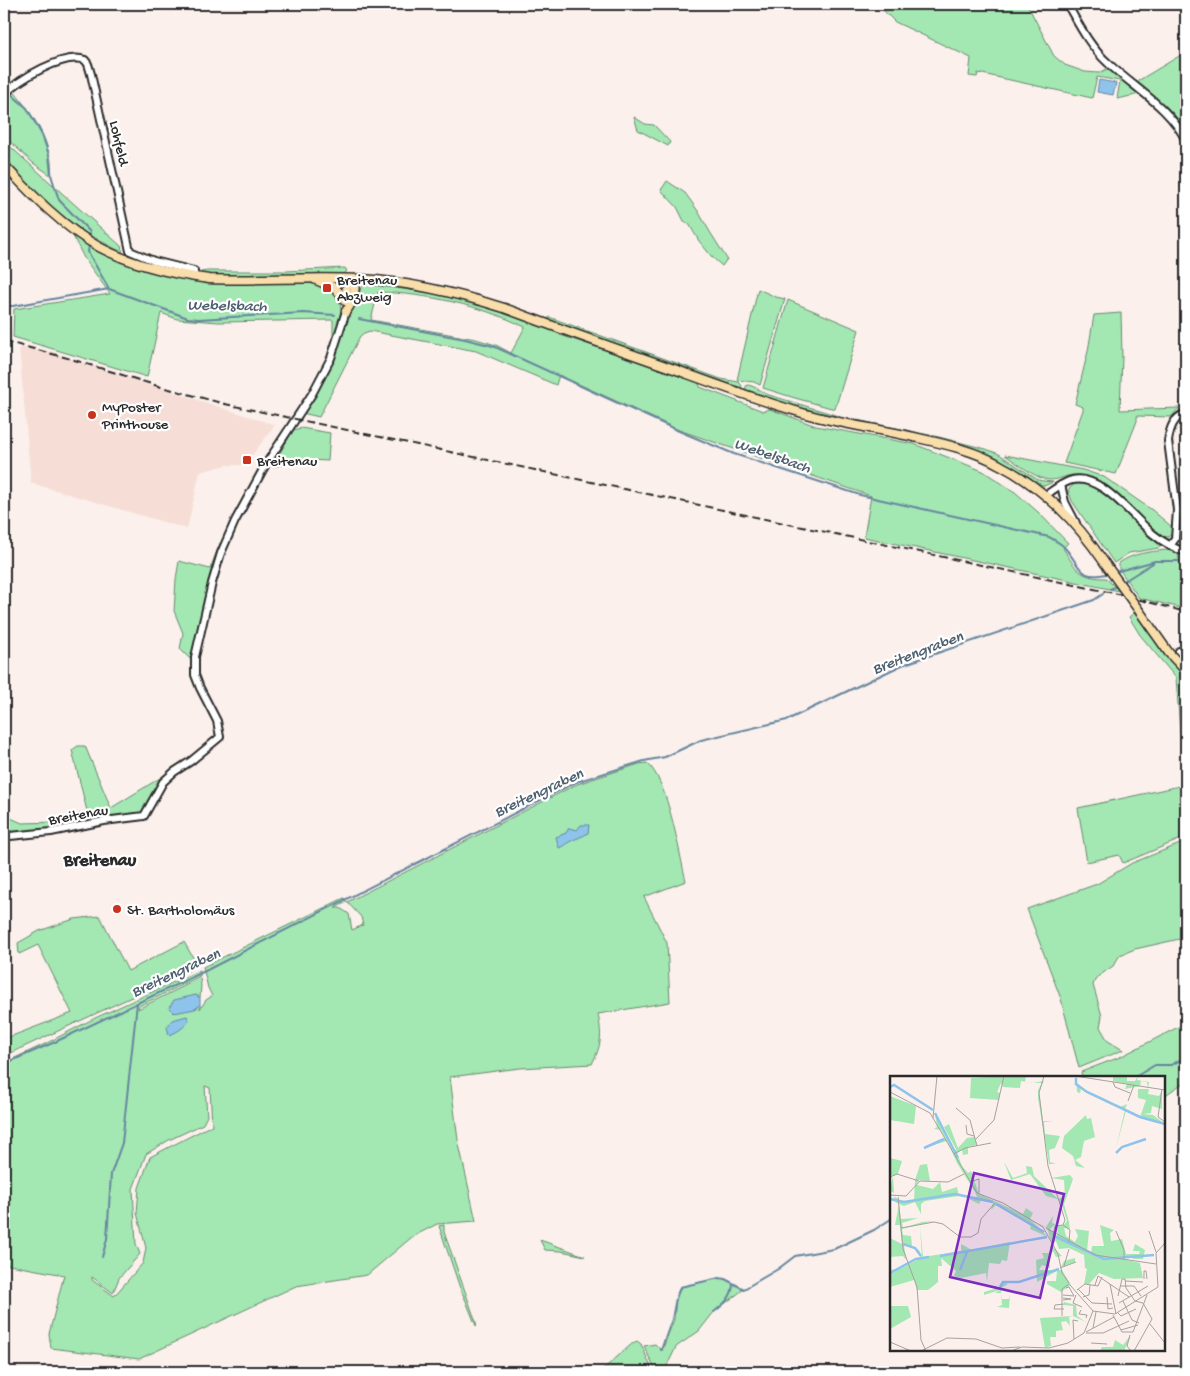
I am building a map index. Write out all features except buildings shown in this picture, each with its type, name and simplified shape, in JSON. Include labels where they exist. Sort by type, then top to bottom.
[{"type":"main road","points":[[4,165],[56,216],[94,244],[133,262],[156,269],[194,277],[228,280],[351,279],[424,286],[470,297],[797,412],[918,438],[957,448],[1000,464],[1046,495],[1076,524],[1088,538],[1169,653],[1186,671]]},
{"type":"main road","points":[[311,278],[335,288],[345,299]]},
{"type":"main road","points":[[346,311],[345,299],[351,279]]},
{"type":"main road","points":[[346,311],[351,304],[354,293],[351,279]]},
{"type":"street","points":[[1067,4],[1083,33],[1099,54],[1129,82],[1168,113],[1179,127],[1186,141]]},
{"type":"street","name":"Lohfeld","points":[[4,94],[21,80],[44,68],[68,59],[85,60],[91,74],[130,251],[154,261],[194,271],[194,277]]},
{"type":"street","name":"Breitenau","points":[[4,833],[10,836],[37,834],[104,821],[144,816],[164,782],[174,772],[191,761],[220,737],[217,721],[195,675],[195,657],[212,583],[221,553],[235,521],[266,464],[312,394],[331,358],[346,311]]},
{"type":"street","points":[[1170,546],[1175,539],[1177,510],[1168,441],[1169,430],[1177,418],[1186,413]]},
{"type":"street","points":[[1046,495],[1069,481],[1078,479],[1089,481],[1102,487],[1151,532],[1170,546],[1186,552]]},
{"type":"street","points":[[1061,485],[1065,502],[1076,524]]},
{"type":"street","points":[[1179,651],[1186,659]]},
{"type":"shaded area","points":[[19,347],[51,352],[275,425],[245,465],[227,465],[200,472],[187,529],[31,483]]},
{"type":"green space","points":[[877,4],[1027,4],[1054,56],[1065,65],[1085,72],[1099,73],[1107,69],[1140,94],[1117,99],[1120,81],[1097,77],[1092,98],[978,73],[977,77],[969,76],[971,58],[895,22]]},
{"type":"green space","points":[[1186,52],[1186,132],[1177,118],[1136,82]]},
{"type":"green space","points":[[12,89],[29,111],[43,135],[51,158],[52,176],[33,163],[4,136],[4,97]]},
{"type":"green space","points":[[634,117],[645,124],[654,125],[670,142],[668,146],[638,130]]},
{"type":"green space","points":[[4,141],[121,246],[123,253],[86,233],[47,204],[4,157]]},
{"type":"green space","points":[[667,181],[685,193],[698,211],[727,259],[722,266],[699,241],[689,224],[684,221],[677,207],[661,190]]},
{"type":"green space","points":[[71,232],[122,260],[243,283],[302,282],[333,289],[338,295],[341,309],[338,329],[333,342],[333,320],[219,322],[177,319],[161,313],[147,377],[13,337],[14,309],[110,294],[84,258]]},
{"type":"green space","points":[[345,268],[347,271],[344,274],[219,276],[205,275],[201,272],[287,271]]},
{"type":"green space","points":[[366,284],[440,294],[474,302],[554,330],[560,335],[698,381],[700,387],[763,411],[770,409],[816,426],[914,444],[983,471],[1015,492],[1038,512],[1068,543],[1063,548],[1079,571],[1097,578],[1106,578],[1119,591],[864,537],[871,496],[679,430],[559,375],[556,385],[476,351],[370,331],[364,333],[360,336],[319,417],[302,413],[340,342],[361,288]],"holes":[[[378,292],[434,298],[472,307],[525,327],[511,353],[496,345],[476,339],[371,320]]]},
{"type":"green space","points":[[758,289],[785,299],[760,385],[754,382],[737,380]]},
{"type":"green space","points":[[788,300],[859,330],[835,409],[763,388]]},
{"type":"green space","points":[[1121,313],[1120,410],[1179,408],[1171,417],[1137,416],[1137,421],[1116,474],[1064,463],[1083,410],[1083,407],[1075,404],[1088,351],[1094,315]]},
{"type":"green space","points":[[549,317],[721,379],[739,382],[742,386],[738,388],[548,320]]},
{"type":"green space","points":[[747,385],[769,395],[839,416],[798,408],[763,397],[745,389]]},
{"type":"green space","points":[[852,419],[986,449],[999,454],[1038,480],[1053,482],[1044,486],[995,457],[972,448],[860,423]]},
{"type":"green space","points":[[301,428],[330,433],[328,461],[309,460],[272,467],[293,430]]},
{"type":"green space","points":[[1005,455],[1083,470],[1104,477],[1152,510],[1172,527],[1172,534],[1168,537],[1153,530],[1116,494],[1094,480],[1078,475],[1053,480],[1040,478]]},
{"type":"green space","points":[[1081,483],[1090,485],[1105,494],[1158,541],[1159,548],[1129,553],[1114,563],[1072,501],[1068,490],[1073,485]]},
{"type":"green space","points":[[220,543],[222,546],[192,661],[180,649],[183,633],[174,611],[179,561],[210,569]]},
{"type":"green space","points":[[1166,550],[1178,553],[1180,566],[1186,567],[1186,609],[1139,598],[1119,569],[1119,563],[1130,557]]},
{"type":"green space","points":[[1134,613],[1186,676],[1186,837],[1123,863],[1119,855],[1087,862],[1078,808],[1184,785],[1176,678],[1140,635],[1129,617]]},
{"type":"green space","points":[[78,746],[85,746],[111,808],[173,770],[143,814],[62,828],[9,832],[4,829],[4,815],[22,823],[58,822],[87,811],[72,750]]},
{"type":"green space","points":[[647,763],[661,785],[672,818],[686,881],[644,897],[667,943],[670,1002],[598,1014],[600,1040],[598,1051],[592,1064],[520,1068],[450,1077],[458,1140],[476,1221],[437,1224],[412,1237],[367,1275],[296,1286],[139,1359],[51,1348],[49,1334],[64,1275],[4,1264],[4,1063],[93,1019],[200,970],[200,976],[139,1006],[138,1009],[200,978],[200,998],[196,995],[195,1009],[200,1005],[200,1009],[206,1000],[212,996],[203,967],[344,898],[347,902],[577,784]],"holes":[[[347,902],[361,917],[363,925],[352,930],[349,914],[340,908],[335,908]],[[205,1086],[210,1088],[212,1125],[150,1157],[139,1188],[137,1213],[146,1248],[143,1263],[114,1296],[92,1280],[92,1277],[113,1293],[119,1278],[140,1254],[136,1244],[133,1189],[146,1154],[169,1140],[203,1124],[207,1116]]]},
{"type":"green space","points":[[1185,842],[1186,942],[1184,938],[1135,949],[1120,955],[1113,966],[1096,978],[1093,985],[1102,1016],[1100,1027],[1108,1041],[1123,1050],[1079,1068],[1061,999],[1027,909],[1097,884],[1132,863]]},
{"type":"green space","points":[[100,916],[128,971],[184,942],[195,961],[190,970],[4,1056],[4,1039],[72,1013],[38,945],[19,954],[18,943],[39,931],[74,919]]},
{"type":"green space","points":[[1186,1023],[1186,1081],[1165,1095],[1165,1076],[1082,1076],[1081,1072],[1120,1057]]},
{"type":"green space","points":[[444,1225],[444,1232],[476,1326],[460,1288],[439,1226]]},
{"type":"green space","points":[[540,1240],[585,1256],[545,1250]]},
{"type":"green space","points":[[719,1278],[725,1279],[744,1289],[714,1312],[699,1331],[676,1347],[667,1366],[667,1372],[656,1372],[644,1346],[655,1344],[662,1351],[674,1319],[676,1299],[681,1287]]},
{"type":"green space","points":[[637,1341],[641,1344],[653,1372],[600,1372],[633,1343]]},
{"type":"water","points":[[1099,80],[1116,83],[1113,95],[1097,92]]},
{"type":"water","points":[[581,825],[589,825],[588,833],[559,848],[556,837],[566,833],[569,828],[577,830]]},
{"type":"water","points":[[196,995],[200,998],[200,1005],[195,1009],[174,1013],[169,1008],[174,1000]]},
{"type":"water","points":[[187,1016],[189,1021],[178,1031],[169,1035],[167,1027],[172,1020]]},
{"type":"waterway","points":[[11,94],[27,108],[42,135],[49,155],[51,175],[59,200],[90,232],[90,238]]},
{"type":"waterway","points":[[89,245],[88,252],[109,289]]},
{"type":"waterway","name":"Webelsbach","points":[[4,306],[109,289],[188,318],[303,313],[335,315]]},
{"type":"waterway","name":"Webelsbach","points":[[359,319],[493,346],[679,431],[734,454],[860,495],[1049,537],[1063,546],[1082,571],[1087,574],[1100,575],[1110,573]]},
{"type":"waterway","name":"Breitengraben","points":[[1115,572],[1155,561],[1178,561]]},
{"type":"waterway","name":"Breitengraben","points":[[1121,583],[1153,563]]},
{"type":"waterway","name":"Breitengraben","points":[[1110,589],[1117,586]]},
{"type":"waterway","name":"Breitengraben","points":[[4,1064],[205,971],[576,782],[644,761],[665,757],[701,740],[787,720],[902,665],[1094,600],[1103,594]]},
{"type":"waterway","points":[[102,1257],[107,1239],[111,1174],[122,1143],[137,1003]]},
{"type":"waterway","points":[[1137,1076],[1155,1065],[1171,1065],[1186,1057]]},
{"type":"waterway","points":[[661,1350],[672,1319],[680,1287],[719,1278],[725,1279],[744,1289],[778,1269],[795,1256],[834,1249],[874,1230],[890,1220]]},
{"type":"waterway","points":[[714,1312],[730,1296],[733,1283]]},
{"type":"railway","points":[[4,341],[225,404],[1118,594],[1186,612]]},
{"type":"place","name":"Breitenau Abzweig","points":[[327,288]]},
{"type":"place","name":"MyPoster Printhouse","points":[[92,415]]},
{"type":"place","name":"Breitenau","points":[[247,460]]},
{"type":"place","name":"St. Bartholomäus","points":[[117,909]]},
{"type":"district","name":"Breitenau","points":[[100,859]]}]
